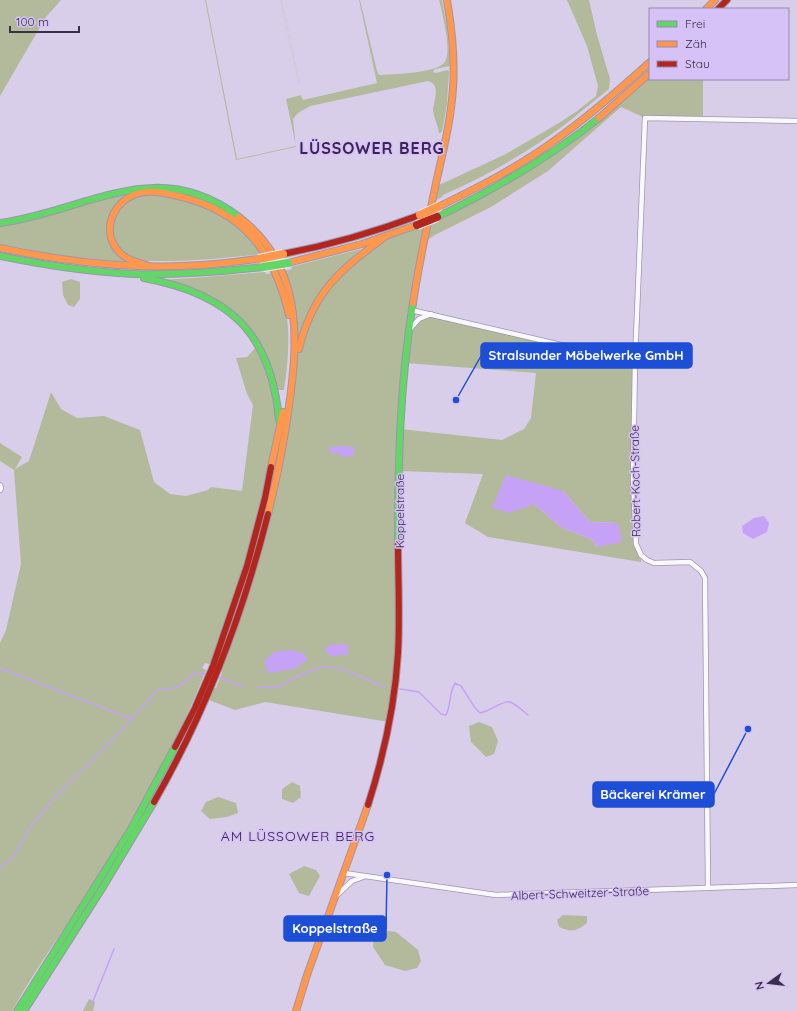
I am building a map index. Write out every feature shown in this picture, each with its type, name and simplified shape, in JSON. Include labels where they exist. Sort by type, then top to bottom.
[{"type":"main road","name":"Koppelstraße","points":[[296,1011],[344,873],[376,774],[388,731],[396,684],[400,429],[403,371],[417,272],[453,95],[453,40],[446,0]]},
{"type":"main road","points":[[707,8],[715,0]]},
{"type":"main road","points":[[719,8],[727,0]]},
{"type":"main road","points":[[0,248],[77,262],[149,266],[190,266],[259,260],[314,249],[360,237],[384,229],[440,206],[490,181],[542,150],[590,114],[649,63]]},
{"type":"main road","points":[[0,256],[77,270],[126,273],[184,273],[263,267],[331,253],[417,225],[488,192],[552,152],[600,117],[649,74]]},
{"type":"main road","points":[[0,223],[44,215],[122,191],[147,187],[174,188],[196,194],[223,205],[245,221],[261,237],[278,261],[283,272],[289,288],[294,317],[295,350],[292,385]]},
{"type":"main road","points":[[149,266],[129,260],[123,256],[110,238],[110,221],[116,208],[128,198],[138,194],[151,192],[186,197],[214,208],[229,216],[247,231],[264,249],[274,267],[283,289],[290,320],[289,370],[285,405],[256,533],[216,667]]},
{"type":"main road","points":[[24,1011],[123,856],[178,759],[242,604],[261,541],[279,466],[292,385],[302,335],[310,312],[320,295],[344,268],[386,236]]},
{"type":"main road","points":[[126,273],[172,284],[193,291],[220,306],[239,320],[258,345],[269,367],[276,389],[279,431]]},
{"type":"main road","points":[[17,1011],[148,801],[209,684]]},
{"type":"street","name":"Robert-Koch-Straße","points":[[708,888],[705,578],[701,570],[690,562],[654,563],[647,560],[641,555],[636,544],[633,478],[635,362],[645,118],[797,121]]},
{"type":"street","points":[[411,310],[635,362]]},
{"type":"street","points":[[409,330],[419,319],[431,314]]},
{"type":"street","points":[[0,485],[0,490]]},
{"type":"street","name":"Albert-Schweitzer-Straße","points":[[344,873],[496,895],[797,885]]},
{"type":"street","points":[[336,895],[352,881],[365,876]]},
{"type":"green space","points":[[0,0],[61,0],[46,17],[0,96]]},
{"type":"green space","points":[[205,0],[237,159],[296,147],[236,160]]},
{"type":"green space","points":[[359,0],[377,71],[379,75],[381,75],[424,71],[444,63],[447,51],[447,42],[439,0],[442,0],[447,27],[450,66],[435,69],[433,72],[449,71],[447,104],[442,132],[439,133],[433,111],[436,94],[435,86],[428,81],[310,106],[298,113],[293,119],[296,145],[286,99],[301,95],[303,100],[377,83]]},
{"type":"green space","points":[[567,0],[589,0],[597,35],[610,79],[609,89],[567,123],[537,144],[491,172],[443,195],[436,200],[439,185],[504,155],[559,123],[596,96],[598,86],[587,46]]},
{"type":"green space","points":[[649,74],[649,80],[703,80],[703,119],[645,118],[621,107],[548,171],[491,207],[435,235],[423,243],[409,329],[419,319],[431,314],[635,362],[633,478],[636,544],[641,555],[641,562],[488,537],[465,523],[483,474],[399,471],[398,626],[389,722],[265,702],[235,710],[209,700],[222,673],[219,667],[242,604],[299,345],[321,295],[386,236],[403,232],[531,167]],"holes":[[[405,363],[536,373],[531,418],[524,429],[502,440],[400,429]],[[563,491],[590,522],[618,523],[598,547],[591,539],[562,528],[534,504]]]},
{"type":"green space","points":[[145,189],[182,193],[199,197],[215,204],[230,212],[244,223],[258,236],[270,251],[267,252],[254,236],[240,223],[215,206],[181,193],[153,190],[128,196],[118,204],[110,215],[107,233],[110,244],[126,262],[61,256],[0,244],[0,224],[37,218],[127,192]]},
{"type":"green space","points":[[152,194],[197,202],[237,225],[262,253],[212,259],[142,261],[121,253],[111,234],[116,210],[135,197]]},
{"type":"green space","points":[[361,249],[332,276],[298,339],[284,271],[292,269],[291,267]]},
{"type":"green space","points":[[265,272],[266,274],[274,273],[287,316],[288,348],[284,390],[278,390],[272,370],[231,312],[160,280]]},
{"type":"green space","points":[[71,279],[80,282],[80,299],[74,307],[68,305],[63,295],[62,282]]},
{"type":"green space","points":[[258,345],[269,367],[279,431],[257,533],[210,664],[205,663],[202,668],[206,670],[175,741],[151,787],[112,855],[36,971],[12,1011],[0,1011],[0,643],[6,630],[21,564],[14,470],[0,461],[0,443],[22,457],[15,469],[29,461],[51,392],[61,409],[77,418],[104,416],[140,430],[154,482],[170,494],[186,496],[208,490],[211,487],[242,491],[253,405],[247,394],[236,358],[247,357]]},
{"type":"green space","points":[[479,722],[492,727],[498,741],[494,754],[486,757],[471,742],[469,726]]},
{"type":"green space","points":[[292,782],[300,786],[301,797],[293,803],[282,799],[282,789]]},
{"type":"green space","points":[[218,797],[236,803],[238,813],[227,817],[210,819],[201,811],[206,802]]},
{"type":"green space","points":[[304,866],[316,870],[320,876],[309,896],[299,893],[289,874]]},
{"type":"green space","points":[[563,915],[587,916],[587,923],[576,930],[563,929],[559,927],[557,920]]},
{"type":"green space","points":[[382,930],[396,932],[418,950],[421,961],[417,968],[405,971],[385,965],[373,947],[374,936]]},
{"type":"green space","points":[[89,999],[95,1002],[93,1011],[83,1011]]},
{"type":"shaded area","points":[[329,447],[354,447],[354,456],[343,457],[339,453],[331,454]]},
{"type":"shaded area","points":[[506,475],[563,491],[590,522],[618,523],[622,542],[598,547],[591,539],[562,528],[534,504],[510,513],[492,508]]},
{"type":"shaded area","points":[[764,516],[769,523],[767,532],[753,539],[743,533],[742,526],[754,518]]},
{"type":"shaded area","points":[[348,644],[348,655],[333,657],[325,651],[328,645]]},
{"type":"shaded area","points":[[290,650],[303,653],[308,659],[295,669],[268,673],[264,661],[274,652]]},
{"type":"waterway","points":[[258,687],[278,687],[302,674],[325,666],[344,670],[385,687]]},
{"type":"waterway","points":[[0,668],[132,719]]},
{"type":"waterway","points":[[0,867],[13,858],[29,828],[60,792],[100,753],[158,690],[175,688],[186,681],[194,673],[207,674]]},
{"type":"waterway","points":[[218,677],[244,687]]},
{"type":"waterway","points":[[400,689],[419,692],[441,714],[446,715],[455,683],[461,686],[475,708],[480,713],[488,711],[500,704],[510,702],[515,704],[528,715]]},
{"type":"waterway","points":[[91,1006],[114,949]]},
{"type":"railway","points":[[281,0],[299,83]]},
{"type":"traffic: fast","points":[[437,217],[501,184],[541,160],[599,118]]},
{"type":"traffic: fast","points":[[0,223],[32,217],[121,192],[150,188],[179,190],[208,199],[239,217]]},
{"type":"traffic: fast","points":[[0,256],[66,268],[133,274],[198,273],[263,267]]},
{"type":"traffic: fast","points":[[263,267],[288,263]]},
{"type":"traffic: fast","points":[[144,278],[174,285],[200,295],[222,307],[240,322],[255,341],[266,363],[274,389],[279,420]]},
{"type":"traffic: fast","points":[[398,543],[401,422],[405,362],[413,303]]},
{"type":"traffic: fast","points":[[17,1011],[131,829],[175,747]]},
{"type":"traffic: fast","points":[[24,1011],[103,887],[154,802]]},
{"type":"traffic: slow","points":[[413,303],[452,100],[454,77],[452,33],[447,0]]},
{"type":"traffic: slow","points":[[707,8],[715,0]]},
{"type":"traffic: slow","points":[[440,206],[498,176],[567,132],[649,63]]},
{"type":"traffic: slow","points":[[599,118],[649,74]]},
{"type":"traffic: slow","points":[[149,266],[127,258],[121,254],[115,246],[111,237],[111,220],[120,204],[127,198],[146,192],[173,195],[201,203],[221,212],[238,224],[253,238],[265,254],[275,272],[283,292],[289,315]]},
{"type":"traffic: slow","points":[[420,215],[440,206]]},
{"type":"traffic: slow","points":[[239,217],[260,236],[275,257],[285,279],[291,303],[294,328],[294,354],[289,406],[280,460],[268,514]]},
{"type":"traffic: slow","points":[[288,263],[362,244],[417,225]]},
{"type":"traffic: slow","points":[[299,349],[312,312],[330,284],[342,271],[386,236]]},
{"type":"traffic: slow","points":[[0,248],[75,261],[125,266],[215,264],[259,259]]},
{"type":"traffic: slow","points":[[259,259],[283,254]]},
{"type":"traffic: slow","points":[[271,467],[283,412]]},
{"type":"traffic: slow","points":[[296,1011],[307,975],[368,805]]},
{"type":"traffic: jam","points":[[719,8],[727,0]]},
{"type":"traffic: jam","points":[[283,254],[352,238],[420,215]]},
{"type":"traffic: jam","points":[[417,225],[437,217]]},
{"type":"traffic: jam","points":[[175,747],[195,708],[213,666],[247,566],[265,498],[271,467]]},
{"type":"traffic: jam","points":[[154,802],[190,734],[221,662],[247,589],[268,514]]},
{"type":"traffic: jam","points":[[368,805],[388,729],[397,672],[399,625],[398,543]]},
{"type":"place","name":"Stralsunder Möbelwerke GmbH","points":[[456,400]]},
{"type":"place","name":"Bäckerei Krämer","points":[[748,729]]},
{"type":"place","name":"Koppelstraße","points":[[387,875]]},
{"type":"district","name":"LÜSSOWER BERG","points":[[372,148]]},
{"type":"district","name":"AM LÜSSOWER BERG","points":[[298,836]]}]
